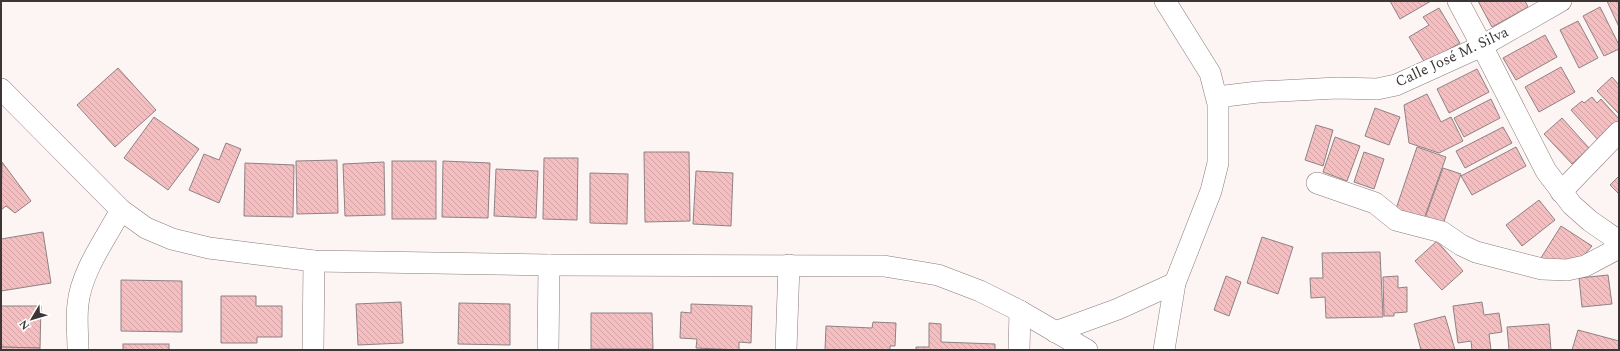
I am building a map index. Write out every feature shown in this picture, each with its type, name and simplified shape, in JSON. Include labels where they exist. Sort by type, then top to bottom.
[{"type":"street","points":[[1164,350],[1176,282],[1211,191],[1218,163],[1217,97],[1210,73],[1165,1]]},
{"type":"street","points":[[1458,1],[1546,171],[1572,205],[1590,221],[1619,241]]},
{"type":"street","name":"Calle José M. Silva","points":[[1217,97],[1258,92],[1321,89],[1377,89],[1396,85],[1482,46],[1561,1]]},
{"type":"street","points":[[1,90],[121,210],[146,228],[172,239],[209,248],[314,261],[550,265],[884,266],[938,275],[980,291],[1020,311],[1087,350]]},
{"type":"street","points":[[1561,192],[1619,132]]},
{"type":"street","points":[[1318,183],[1374,203],[1396,220],[1442,232],[1461,245],[1476,252],[1542,268],[1567,270],[1585,266],[1619,248]]},
{"type":"street","points":[[78,350],[78,304],[82,284],[88,269],[121,210]]},
{"type":"street","points":[[313,350],[314,261]]},
{"type":"street","points":[[548,350],[550,265]]},
{"type":"street","points":[[786,350],[789,265]]},
{"type":"street","points":[[1055,332],[1118,309],[1176,282]]},
{"type":"street","points":[[1019,350],[1020,311]]},
{"type":"building","points":[[1390,1],[1431,1],[1400,19]]},
{"type":"building","points":[[1478,1],[1525,1],[1528,7],[1492,27]]},
{"type":"building","points":[[1607,1],[1619,1],[1619,27]]},
{"type":"building","points":[[1600,7],[1619,45],[1619,49],[1604,56],[1583,16]]},
{"type":"building","points":[[1439,8],[1460,43],[1425,63],[1409,37],[1429,25],[1423,17]]},
{"type":"building","points":[[1578,21],[1598,58],[1579,68],[1560,30]]},
{"type":"building","points":[[1545,35],[1557,57],[1516,80],[1503,58]]},
{"type":"building","points":[[1561,67],[1575,92],[1539,112],[1525,87]]},
{"type":"building","points":[[118,68],[156,110],[115,147],[77,105]]},
{"type":"building","points":[[1477,69],[1489,92],[1449,113],[1437,89]]},
{"type":"building","points":[[1612,77],[1619,85],[1619,114],[1597,91]]},
{"type":"building","points":[[1427,94],[1441,122],[1451,117],[1463,141],[1439,153],[1409,143],[1404,105]]},
{"type":"building","points":[[1592,97],[1597,103],[1601,99],[1619,119],[1619,122],[1599,141],[1571,110],[1582,101],[1584,103]]},
{"type":"building","points":[[1491,99],[1500,118],[1464,137],[1454,118]]},
{"type":"building","points":[[1375,108],[1400,117],[1389,145],[1365,136]]},
{"type":"building","points":[[154,117],[199,149],[168,190],[124,158]]},
{"type":"building","points":[[1562,118],[1589,148],[1572,164],[1544,134]]},
{"type":"building","points":[[1316,125],[1333,130],[1323,166],[1305,160]]},
{"type":"building","points":[[1503,127],[1512,143],[1465,168],[1456,151]]},
{"type":"building","points":[[1335,137],[1360,146],[1347,181],[1323,172]]},
{"type":"building","points":[[226,143],[241,149],[219,203],[189,190],[204,154],[219,160]]},
{"type":"building","points":[[1417,147],[1446,157],[1424,219],[1396,209]]},
{"type":"building","points":[[1516,147],[1526,166],[1472,195],[1461,176]]},
{"type":"building","points":[[644,152],[689,152],[690,221],[645,222]]},
{"type":"building","points":[[1364,152],[1384,159],[1374,189],[1354,182]]},
{"type":"building","points":[[544,158],[578,158],[577,220],[543,219]]},
{"type":"building","points":[[337,160],[338,213],[297,214],[296,161]]},
{"type":"building","points":[[392,161],[436,161],[436,219],[392,219]]},
{"type":"building","points":[[443,161],[490,163],[488,218],[442,217]]},
{"type":"building","points":[[2,162],[31,201],[15,213],[6,206],[1,210]]},
{"type":"building","points":[[384,162],[385,215],[345,216],[343,164]]},
{"type":"building","points":[[245,163],[294,165],[293,217],[244,216]]},
{"type":"building","points":[[1443,168],[1461,174],[1443,224],[1425,218]]},
{"type":"building","points":[[496,169],[538,171],[536,218],[494,216]]},
{"type":"building","points":[[696,171],[733,173],[731,226],[693,224]]},
{"type":"building","points":[[590,173],[628,174],[627,224],[590,223]]},
{"type":"building","points":[[1619,176],[1619,194],[1610,185]]},
{"type":"building","points":[[1539,200],[1555,220],[1522,246],[1506,225]]},
{"type":"building","points":[[1561,226],[1592,246],[1578,262],[1539,261]]},
{"type":"building","points":[[43,232],[51,283],[1,291],[1,239]]},
{"type":"building","points":[[1262,237],[1293,247],[1278,294],[1247,283]]},
{"type":"building","points":[[1437,241],[1463,271],[1442,290],[1415,261]]},
{"type":"building","points":[[1380,252],[1383,317],[1326,318],[1325,297],[1311,298],[1310,278],[1323,278],[1322,253]]},
{"type":"building","points":[[1608,275],[1612,304],[1582,307],[1579,278]]},
{"type":"building","points":[[1226,276],[1241,282],[1229,316],[1214,310]]},
{"type":"building","points":[[1398,276],[1398,288],[1407,287],[1407,312],[1394,313],[1394,316],[1384,316],[1383,277]]},
{"type":"building","points":[[121,280],[182,281],[182,332],[121,331]]},
{"type":"building","points":[[221,296],[256,296],[256,306],[282,306],[282,337],[257,337],[257,343],[221,343]]},
{"type":"building","points":[[401,302],[403,343],[358,345],[356,304]]},
{"type":"building","points":[[1482,302],[1484,315],[1499,313],[1502,332],[1489,334],[1491,350],[1472,350],[1471,341],[1458,343],[1453,306]]},
{"type":"building","points":[[459,303],[510,304],[510,345],[458,344]]},
{"type":"building","points":[[691,304],[752,306],[751,343],[739,342],[739,350],[696,348],[697,339],[680,338],[681,312],[691,313]]},
{"type":"building","points":[[1,306],[41,306],[40,348],[1,347]]},
{"type":"building","points":[[591,313],[652,313],[653,349],[591,349]]},
{"type":"building","points":[[1445,316],[1455,350],[1421,350],[1414,324]]},
{"type":"building","points":[[873,322],[896,323],[895,346],[890,346],[890,350],[825,350],[826,326],[872,328]]},
{"type":"building","points":[[929,323],[941,324],[941,342],[995,344],[995,350],[916,350],[916,347],[929,347]]},
{"type":"building","points":[[1549,324],[1551,350],[1509,350],[1507,327]]},
{"type":"building","points":[[1578,330],[1619,341],[1619,350],[1572,350]]},
{"type":"building","points":[[123,344],[169,344],[169,350],[123,350]]},
{"type":"building","points":[[1,347],[40,348],[40,350],[1,350]]}]
